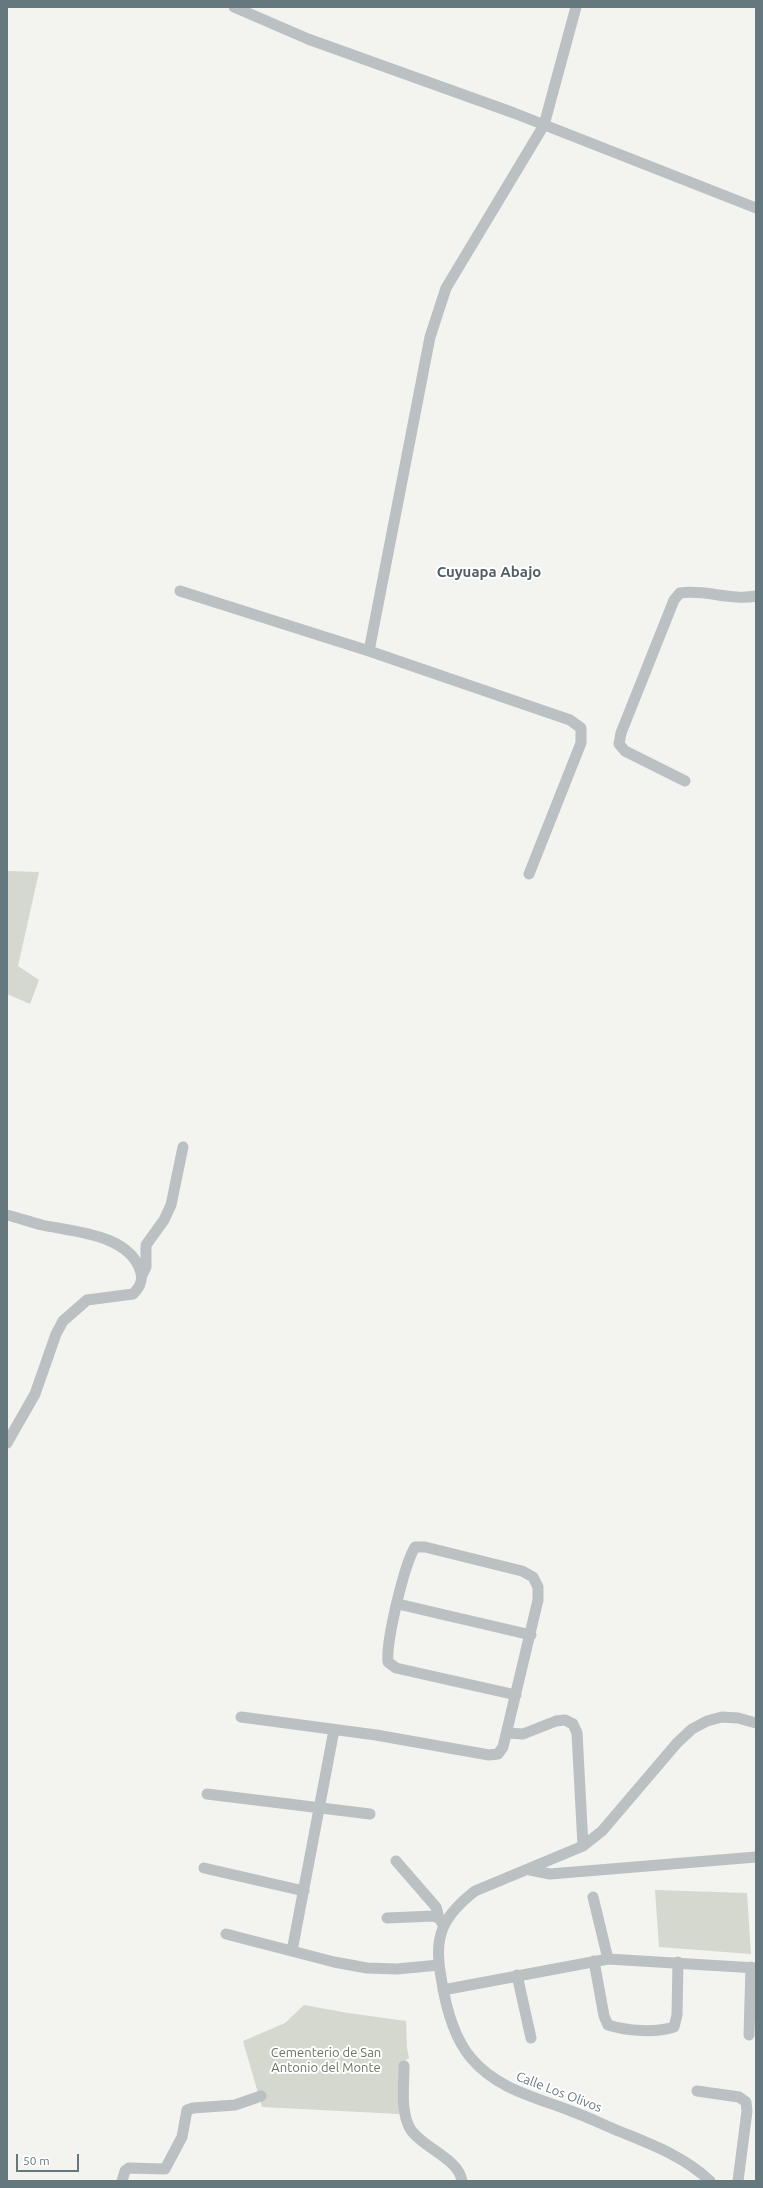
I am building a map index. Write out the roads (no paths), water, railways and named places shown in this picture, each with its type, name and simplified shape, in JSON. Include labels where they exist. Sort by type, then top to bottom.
[{"type":"street","points":[[234,7],[308,39],[544,125],[756,208]]},
{"type":"street","points":[[369,651],[430,337],[446,288],[544,125],[576,7]]},
{"type":"street","points":[[180,591],[369,651],[570,720],[581,728],[581,743],[529,874]]},
{"type":"street","points":[[685,781],[625,751],[619,744],[621,733],[674,600],[680,593],[690,591],[738,597],[756,596]]},
{"type":"street","points":[[7,1443],[35,1394],[56,1334],[63,1321],[87,1300],[133,1294],[139,1289],[146,1267],[146,1245],[164,1220],[171,1205],[183,1147]]},
{"type":"street","points":[[7,1215],[44,1225],[93,1234],[127,1250],[134,1255],[142,1276]]},
{"type":"street","points":[[241,1717],[376,1735],[490,1755],[498,1754],[503,1747],[507,1733],[531,1634],[538,1600],[538,1587],[533,1577],[522,1571],[425,1547],[415,1547],[410,1555],[398,1604],[387,1653],[388,1662],[396,1668],[516,1695]]},
{"type":"street","points":[[398,1604],[531,1634]]},
{"type":"street","name":"Calle Los Olivos","points":[[710,2181],[681,2159],[660,2148],[571,2111],[531,2098],[503,2085],[487,2074],[466,2050],[457,2033],[443,1990],[437,1952],[442,1921],[455,1908],[475,1891],[530,1870],[583,1846],[602,1831],[677,1743],[692,1729],[707,1721],[722,1717],[738,1718],[756,1723]]},
{"type":"street","points":[[507,1733],[522,1734],[556,1721],[565,1720],[573,1724],[578,1733],[583,1846]]},
{"type":"street","points":[[292,1950],[334,1730]]},
{"type":"street","points":[[207,1794],[370,1814]]},
{"type":"street","points":[[530,1870],[550,1874],[756,1857]]},
{"type":"street","points":[[396,1861],[436,1907],[442,1921]]},
{"type":"street","points":[[204,1868],[304,1891]]},
{"type":"street","points":[[593,1897],[608,1959]]},
{"type":"street","points":[[387,1918],[426,1915],[442,1921]]},
{"type":"street","points":[[226,1934],[367,1968],[397,1969],[438,1965]]},
{"type":"street","points":[[443,1990],[608,1959],[753,1967],[749,2036]]},
{"type":"street","points":[[594,1961],[604,2016],[608,2025],[618,2028],[664,2030],[674,2027],[677,2015],[678,1962]]},
{"type":"street","points":[[517,1975],[531,2038]]},
{"type":"street","points":[[404,2066],[406,2118],[411,2130],[454,2166],[462,2181]]},
{"type":"street","points":[[697,2091],[739,2097],[746,2102],[747,2111],[738,2181]]},
{"type":"street","points":[[122,2181],[125,2171],[129,2168],[165,2169],[182,2137],[188,2110],[193,2108],[235,2104],[261,2096]]},
{"type":"district","name":"Cuyuapa Abajo","points":[[489,572]]},
{"type":"park label","name":"Cementerio de San Antonio del Monte","points":[[326,2060]]}]
